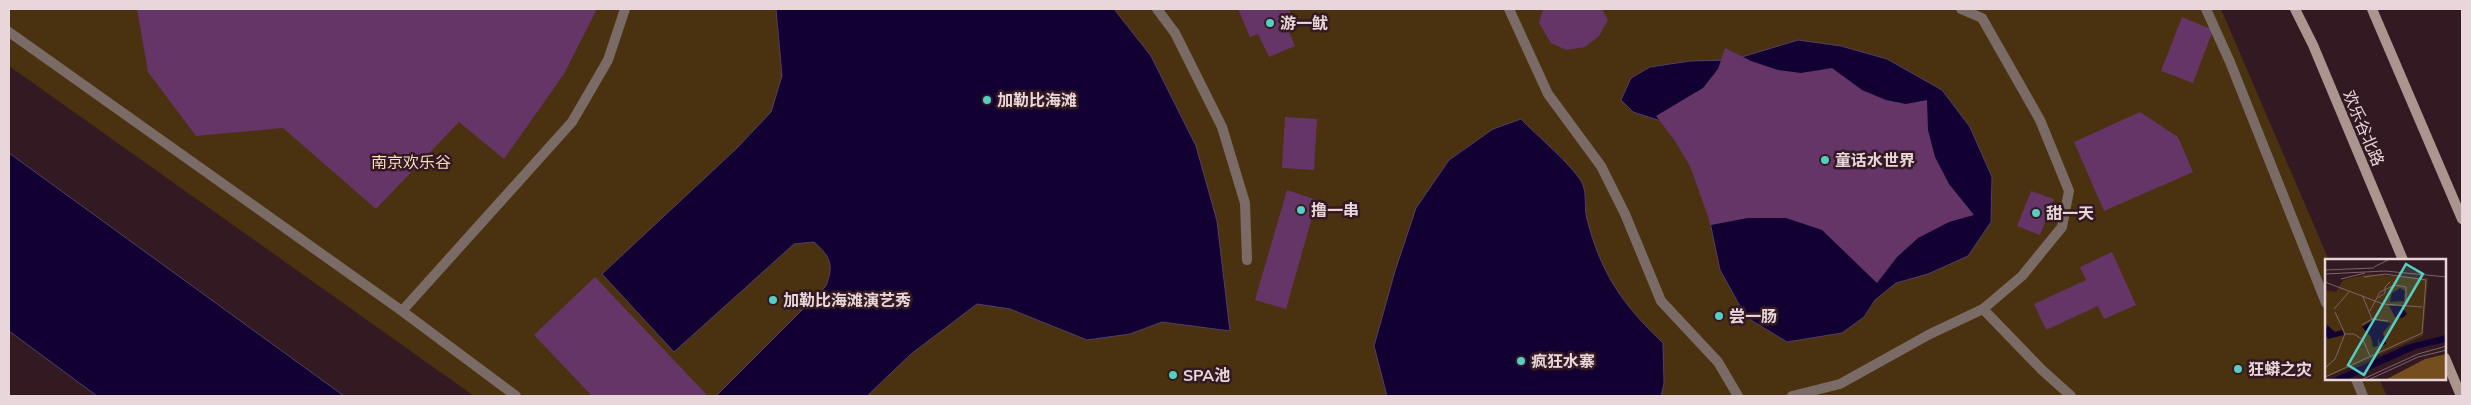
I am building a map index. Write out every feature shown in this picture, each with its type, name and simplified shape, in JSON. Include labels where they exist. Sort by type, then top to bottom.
[{"type":"main road","name":"欢乐谷北路","points":[[2295,9],[2313,45],[2403,259]]},
{"type":"main road","points":[[2372,9],[2462,219]]},
{"type":"main road","points":[[2446,360],[2461,396]]},
{"type":"street","points":[[402,311],[572,122],[608,60],[625,9]]},
{"type":"street","points":[[1157,9],[1175,33],[1222,127],[1245,202],[1247,260]]},
{"type":"street","points":[[1509,9],[1548,94],[1601,166],[1625,214],[1661,301],[1718,362],[1738,396]]},
{"type":"street","points":[[1792,396],[1840,384],[1930,334],[1983,309],[2022,276],[2062,227],[2069,191],[2040,120],[1982,18],[1961,9]]},
{"type":"street","points":[[2206,9],[2230,62],[2325,300]]},
{"type":"street","points":[[9,32],[402,311],[516,396]]},
{"type":"street","points":[[1983,309],[2042,370],[2071,396]]},
{"type":"street","points":[[2356,380],[2364,396]]},
{"type":"green space","name":"南京欢乐谷","points":[[9,9],[2221,9],[2329,259],[2325,259],[2325,380],[2379,380],[2387,396],[474,396],[9,66]]},
{"type":"shaded area","points":[[776,9],[1114,9],[1151,56],[1196,146],[1217,221],[1230,331],[1162,322],[1130,334],[1087,340],[1010,309],[977,304],[911,354],[867,396],[716,396],[826,286],[830,267],[827,257],[820,247],[814,242],[794,244],[674,352],[602,274],[736,149],[771,112],[782,76]]},
{"type":"shaded area","points":[[1798,40],[1841,46],[1887,59],[1942,90],[1970,127],[1992,177],[1991,222],[1968,256],[1928,274],[1896,283],[1875,300],[1864,317],[1842,333],[1787,342],[1746,317],[1720,270],[1703,189],[1667,123],[1633,112],[1621,100],[1631,78],[1650,67],[1690,61],[1732,60]]},
{"type":"shaded area","points":[[1521,119],[1579,178],[1584,189],[1586,215],[1593,239],[1607,272],[1625,302],[1663,343],[1664,383],[1661,396],[1387,396],[1374,346],[1395,271],[1416,208],[1449,160],[1493,129]]},
{"type":"shaded area","points":[[9,153],[344,396],[97,396],[9,331]]},
{"type":"building","points":[[137,9],[597,9],[564,74],[504,159],[459,122],[376,209],[283,128],[196,136],[148,72]]},
{"type":"building","points":[[1238,9],[1289,9],[1293,19],[1285,22],[1295,46],[1269,57],[1258,34],[1250,37]]},
{"type":"building","points":[[1543,9],[1602,9],[1608,20],[1599,36],[1585,47],[1566,50],[1551,43],[1539,23]]},
{"type":"building","points":[[2182,17],[2213,30],[2193,83],[2161,71]]},
{"type":"building","points":[[1725,48],[1751,61],[1778,70],[1801,73],[1832,68],[1862,90],[1886,100],[1906,104],[1927,100],[1928,130],[1935,157],[1949,184],[1974,215],[1949,222],[1918,238],[1897,257],[1877,283],[1822,230],[1786,218],[1748,218],[1711,225],[1690,166],[1675,141],[1656,116],[1703,88],[1718,69]]},
{"type":"building","points":[[2140,112],[2178,137],[2193,172],[2104,211],[2074,142]]},
{"type":"building","points":[[1285,117],[1317,119],[1314,170],[1282,168]]},
{"type":"building","points":[[1287,190],[1317,200],[1286,309],[1255,300]]},
{"type":"building","points":[[2031,191],[2054,199],[2040,235],[2017,226]]},
{"type":"building","points":[[2112,252],[2136,305],[2104,319],[2098,306],[2046,330],[2034,304],[2086,280],[2080,267]]},
{"type":"building","points":[[595,277],[708,396],[592,396],[534,335]]},
{"type":"place","name":"游一鱿","points":[[1270,23]]},
{"type":"place","name":"加勒比海滩","points":[[987,100]]},
{"type":"place","name":"童话水世界","points":[[1825,160]]},
{"type":"place","name":"撸一串","points":[[1301,210]]},
{"type":"place","name":"甜一天","points":[[2036,213]]},
{"type":"place","name":"加勒比海滩演艺秀","points":[[773,300]]},
{"type":"place","name":"尝一肠","points":[[1719,316]]},
{"type":"place","name":"疯狂水寨","points":[[1521,361]]},
{"type":"place","name":"狂蟒之灾","points":[[2238,369]]},
{"type":"place","name":"SPA池","points":[[1173,375]]}]
